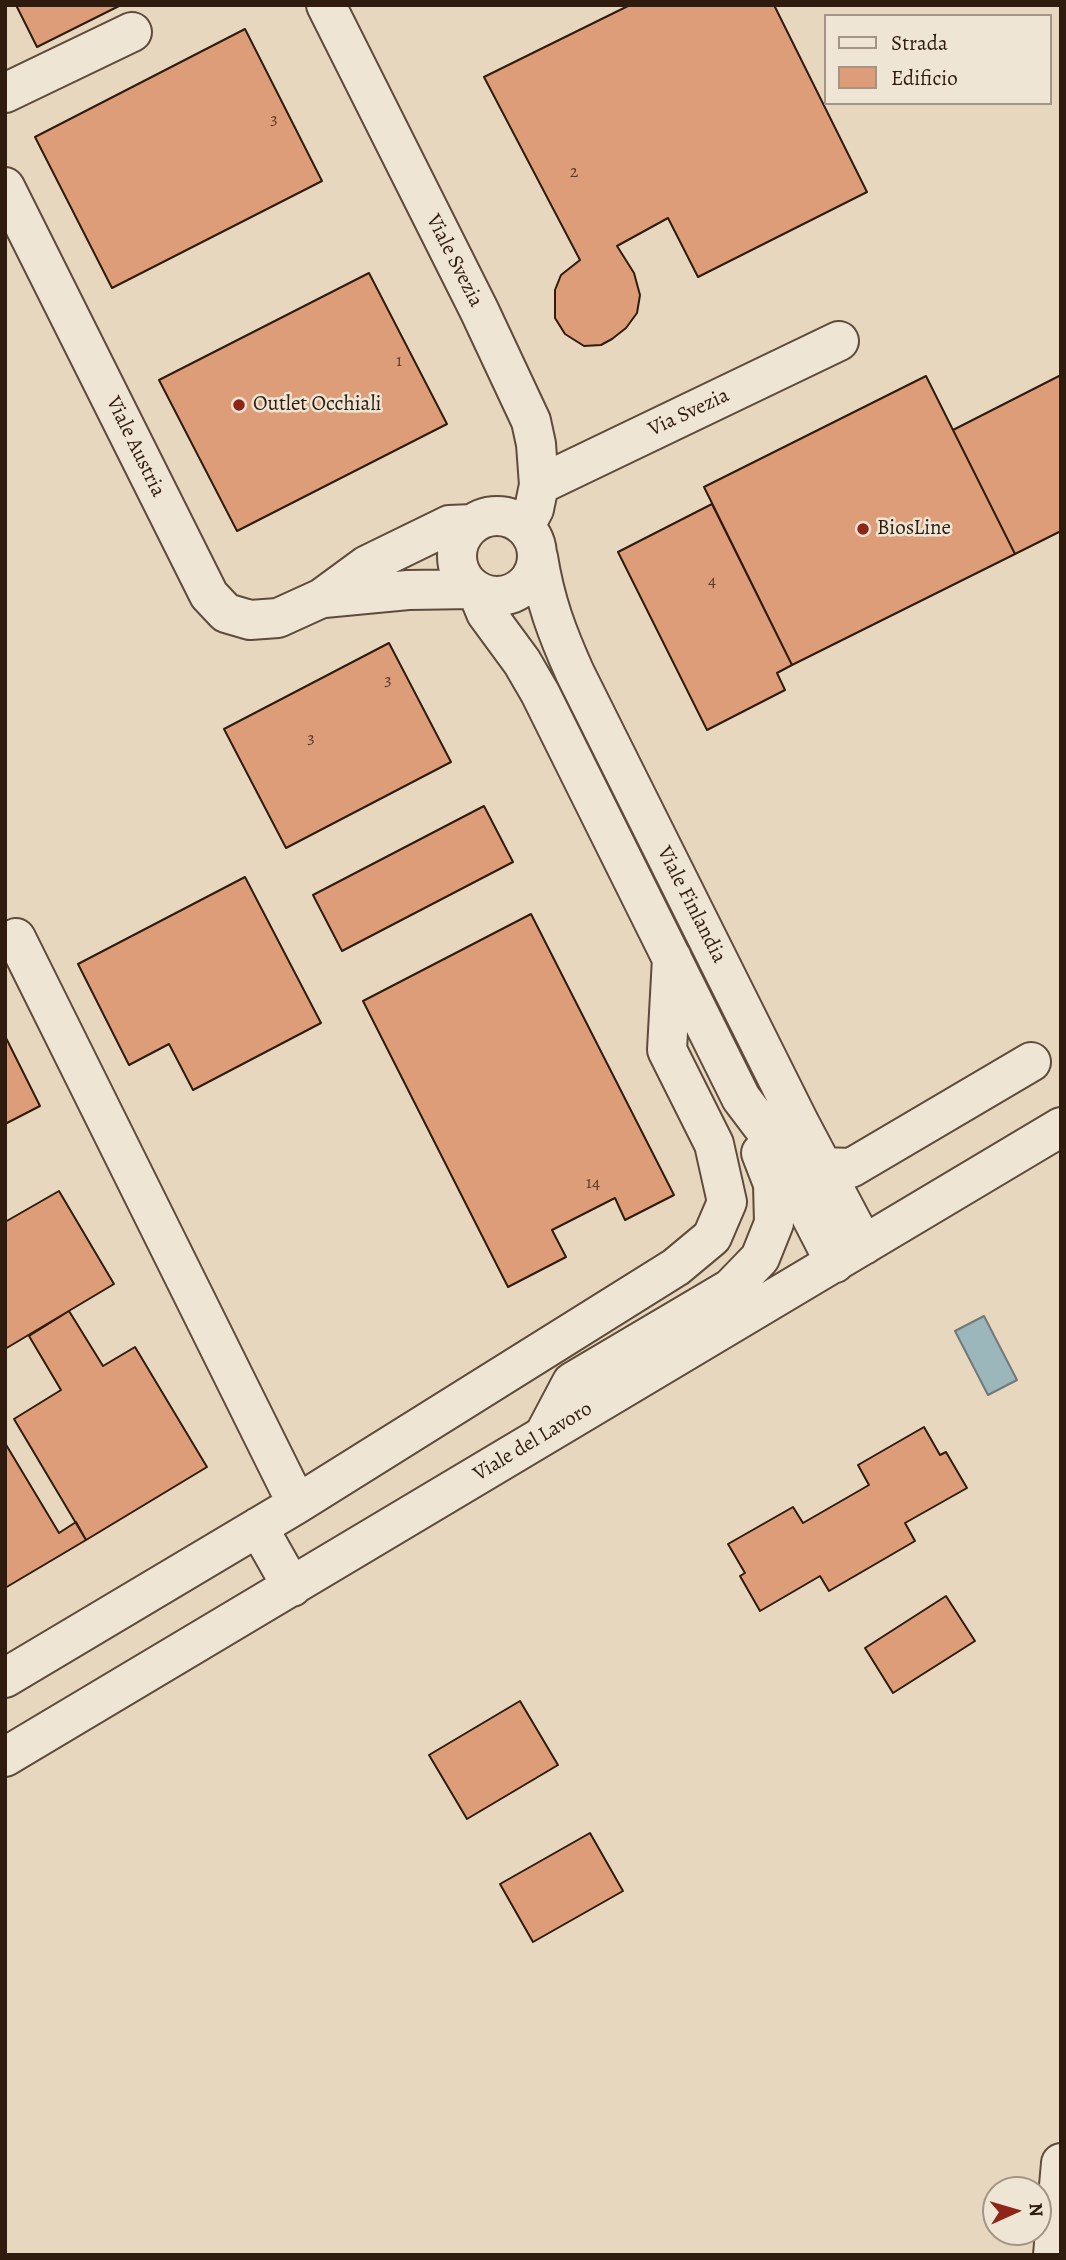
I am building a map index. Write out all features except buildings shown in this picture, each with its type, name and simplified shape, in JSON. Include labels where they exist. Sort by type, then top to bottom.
[{"type":"street","name":"Viale Svezia","points":[[326,5],[479,310],[531,421],[536,444],[539,485],[531,542]]},
{"type":"street","points":[[5,93],[132,32]]},
{"type":"street","name":"Viale Austria","points":[[5,187],[209,594],[226,613],[250,620],[278,618],[322,598],[367,565],[449,525],[473,524]]},
{"type":"street","name":"Via Svezia","points":[[539,485],[839,341]]},
{"type":"street","points":[[473,524],[494,516],[516,520],[531,542],[536,569],[522,588],[500,597],[475,590]]},
{"type":"street","name":"Viale Finlandia","points":[[473,524],[459,543],[457,556],[464,579],[475,590],[486,613],[522,662],[540,693],[741,1098],[774,1184],[774,1223],[760,1258],[731,1288],[572,1382],[544,1435]]},
{"type":"street","name":"Viale Finlandia","points":[[531,542],[554,627],[823,1167],[850,1254]]},
{"type":"street","name":"Viale Austria","points":[[322,598],[408,590],[475,590]]},
{"type":"street","points":[[16,938],[297,1504]]},
{"type":"street","points":[[5,1678],[297,1504],[676,1266],[712,1237],[727,1202],[714,1144],[667,1051],[672,958]]},
{"type":"street","points":[[823,1167],[851,1168],[1031,1062]]},
{"type":"street","name":"Viale Finlandia","points":[[741,1098],[850,1254]]},
{"type":"street","name":"Viale del Lavoro","points":[[5,1757],[1061,1127]]},
{"type":"street","points":[[258,1527],[292,1587]]},
{"type":"street","points":[[1053,2255],[1061,2163]]},
{"type":"water","points":[[984,1316],[1017,1380],[988,1395],[955,1331]]},
{"type":"place","name":"Outlet Occhiali","points":[[239,405]]},
{"type":"place","name":"BiosLine","points":[[863,529]]}]
